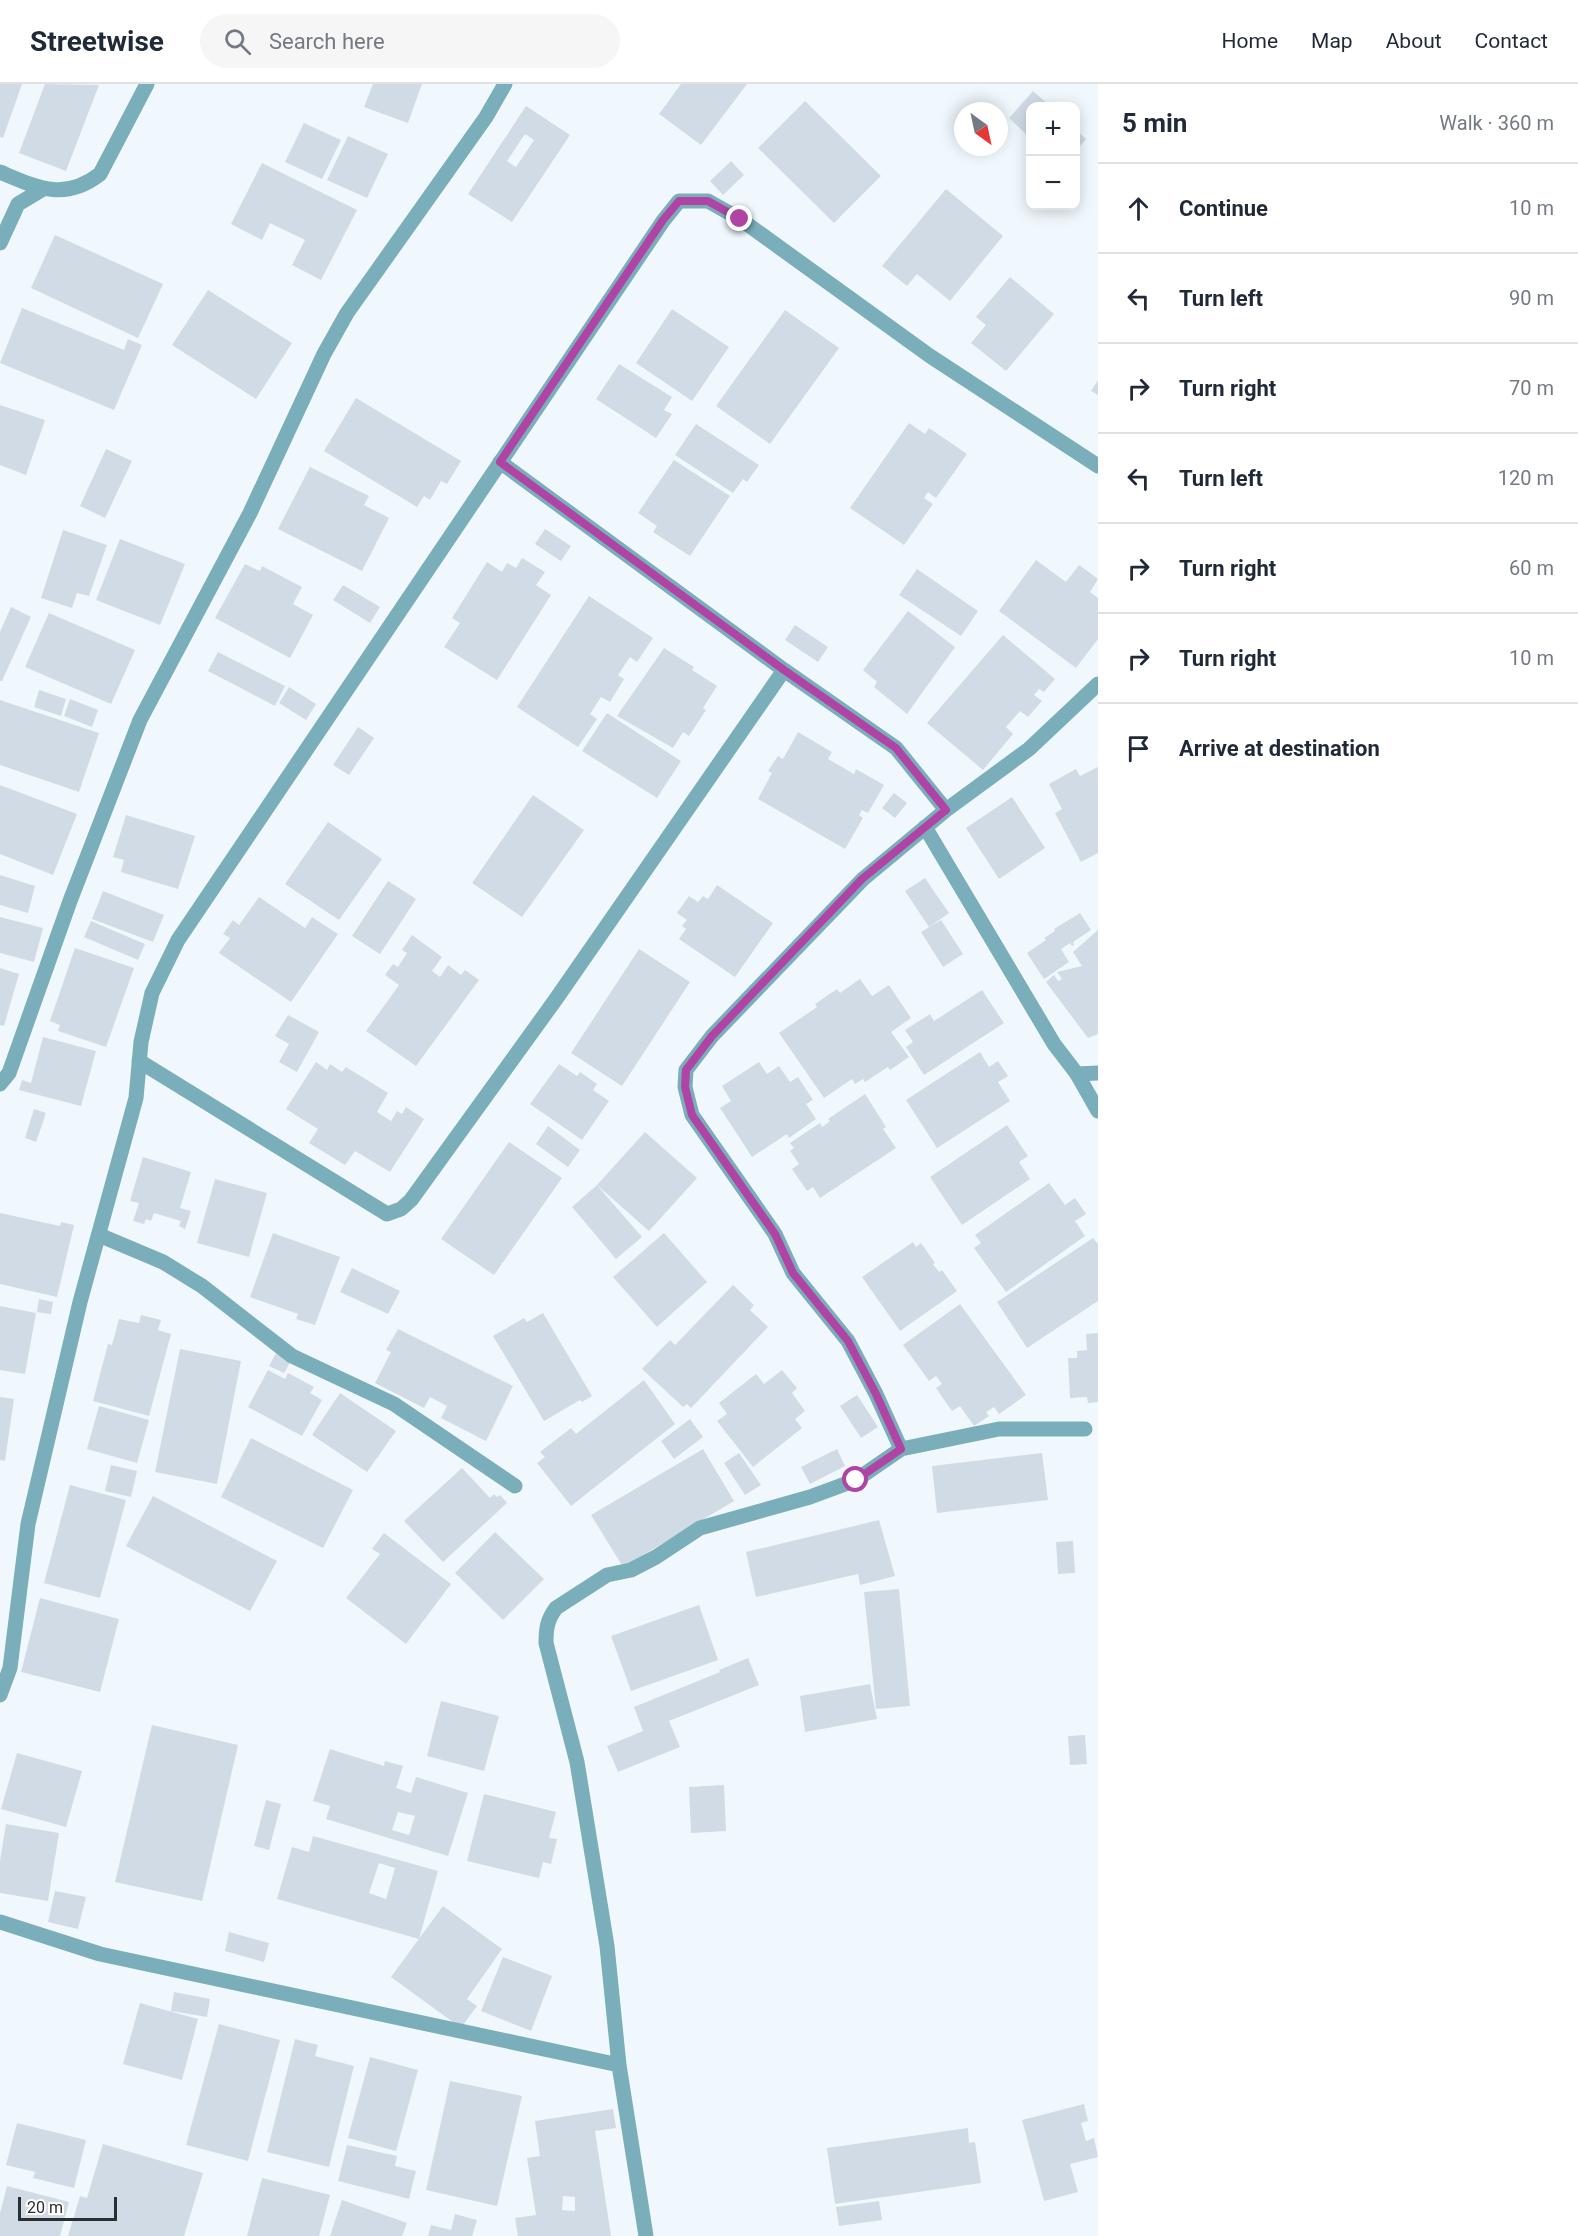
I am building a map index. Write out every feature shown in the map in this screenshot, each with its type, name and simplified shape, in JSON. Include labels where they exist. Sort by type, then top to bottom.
[{"type":"street","points":[[0,172],[43,189],[69,190],[90,182],[100,174],[147,84]]},
{"type":"street","points":[[0,1084],[9,1073],[70,902],[140,720],[250,513],[324,354],[347,313],[486,117],[505,84]]},
{"type":"street","points":[[0,243],[18,204],[43,189]]},
{"type":"street","points":[[0,1695],[10,1668],[28,1524],[80,1302],[136,1098],[139,1061],[152,993],[178,940],[663,220],[679,201],[708,201],[740,219],[930,356],[1098,466]]},
{"type":"street","points":[[500,462],[784,670],[896,748],[946,810]]},
{"type":"street","points":[[139,1061],[387,1214],[401,1209],[411,1200],[556,999],[784,670]]},
{"type":"street","points":[[901,1449],[848,1341],[793,1273],[775,1234],[692,1115],[685,1087],[686,1070],[712,1036],[862,879],[946,810],[1029,749],[1098,684]]},
{"type":"street","points":[[925,827],[1054,1044],[1077,1074],[1098,1111]]},
{"type":"street","points":[[1077,1074],[1098,1073]]},
{"type":"street","points":[[99,1235],[163,1262],[202,1286],[292,1356],[394,1404],[515,1486]]},
{"type":"street","points":[[646,2236],[619,2065],[607,1946],[577,1762],[546,1643],[546,1625],[550,1615],[556,1608],[607,1575],[631,1570],[656,1557],[700,1528],[810,1497],[856,1480],[901,1449],[999,1430],[1085,1429]]},
{"type":"street","points":[[0,1922],[100,1954],[619,2065]]},
{"type":"building","points":[[0,84],[22,84],[3,138],[0,137]]},
{"type":"building","points":[[45,84],[99,85],[66,171],[19,153]]},
{"type":"building","points":[[373,84],[422,84],[408,123],[364,107]]},
{"type":"building","points":[[681,84],[747,84],[701,145],[659,114]]},
{"type":"building","points":[[1033,91],[1045,102],[1026,102],[1026,134],[1009,118]]},
{"type":"building","points":[[805,101],[881,176],[834,223],[758,148]]},
{"type":"building","points":[[526,106],[570,135],[512,222],[468,194]],"holes":[[[525,134],[534,140],[516,167],[507,161]]]},
{"type":"building","points":[[304,123],[341,140],[322,179],[285,162]]},
{"type":"building","points":[[1080,134],[1086,139],[1080,146]]},
{"type":"building","points":[[348,136],[388,154],[367,198],[327,180]]},
{"type":"building","points":[[731,161],[744,175],[723,195],[710,181]]},
{"type":"building","points":[[262,163],[357,210],[321,280],[292,265],[305,240],[270,223],[262,240],[231,224]]},
{"type":"building","points":[[946,189],[1003,236],[950,301],[917,274],[907,286],[882,266]]},
{"type":"building","points":[[55,235],[163,284],[138,338],[31,288]]},
{"type":"building","points":[[1010,277],[1054,314],[1006,371],[971,343],[986,325],[976,317]]},
{"type":"building","points":[[208,290],[292,343],[256,399],[172,345]]},
{"type":"building","points":[[22,308],[124,350],[128,339],[142,345],[114,410],[0,363]]},
{"type":"building","points":[[672,309],[729,347],[692,401],[636,363]]},
{"type":"building","points":[[785,310],[839,348],[770,444],[716,406]]},
{"type":"building","points":[[619,364],[672,397],[664,410],[672,414],[656,438],[596,399]]},
{"type":"building","points":[[1098,380],[1098,395],[1091,391]]},
{"type":"building","points":[[356,398],[461,461],[447,484],[441,481],[430,500],[424,496],[417,507],[324,451]]},
{"type":"building","points":[[0,405],[45,420],[26,475],[0,465]]},
{"type":"building","points":[[909,423],[925,434],[929,428],[967,454],[936,498],[928,492],[924,498],[933,504],[904,545],[850,508]]},
{"type":"building","points":[[696,424],[759,465],[747,482],[743,479],[733,493],[675,455]]},
{"type":"building","points":[[106,449],[132,461],[105,518],[80,506]]},
{"type":"building","points":[[674,460],[730,496],[690,556],[653,532],[657,526],[638,513]]},
{"type":"building","points":[[310,467],[369,496],[364,505],[389,518],[362,571],[278,529]]},
{"type":"building","points":[[545,529],[571,546],[561,561],[535,544]]},
{"type":"building","points":[[63,530],[107,545],[89,596],[77,593],[72,608],[41,598]]},
{"type":"building","points":[[120,539],[185,564],[160,625],[96,600]]},
{"type":"building","points":[[522,558],[545,572],[536,585],[551,595],[497,680],[444,647],[460,623],[452,618],[487,562],[502,572],[507,563],[516,568]]},
{"type":"building","points":[[1036,560],[1066,582],[1079,565],[1098,579],[1090,592],[1098,598],[1098,639],[1076,668],[999,611]]},
{"type":"building","points":[[245,564],[260,571],[262,566],[302,587],[293,604],[313,615],[290,658],[215,618]]},
{"type":"building","points":[[917,569],[978,611],[961,636],[899,595]]},
{"type":"building","points":[[343,585],[380,607],[370,623],[333,600]]},
{"type":"building","points":[[589,596],[653,638],[637,662],[630,657],[618,675],[624,679],[610,702],[601,697],[590,714],[597,719],[578,747],[517,707]]},
{"type":"building","points":[[11,607],[31,617],[0,681],[0,632]]},
{"type":"building","points":[[908,611],[955,647],[907,714],[874,687],[877,682],[863,670]]},
{"type":"building","points":[[49,613],[135,650],[111,704],[25,667]]},
{"type":"building","points":[[795,625],[828,647],[818,662],[785,640]]},
{"type":"building","points":[[1003,635],[1055,679],[1044,692],[1039,689],[1034,695],[1042,701],[1028,717],[1020,711],[1006,727],[1013,734],[983,770],[927,723]]},
{"type":"building","points":[[664,648],[694,667],[692,670],[717,686],[703,708],[706,710],[689,736],[683,732],[673,748],[617,716]]},
{"type":"building","points":[[218,652],[285,686],[275,706],[208,671]]},
{"type":"building","points":[[289,687],[316,704],[306,720],[279,703]]},
{"type":"building","points":[[39,690],[66,699],[61,716],[34,707]]},
{"type":"building","points":[[70,699],[98,710],[92,727],[64,716]]},
{"type":"building","points":[[0,700],[99,733],[79,792],[0,765]]},
{"type":"building","points":[[607,713],[681,761],[657,798],[582,751]]},
{"type":"building","points":[[358,727],[374,738],[349,775],[333,765]]},
{"type":"building","points":[[798,732],[832,752],[828,759],[854,774],[856,769],[884,785],[868,813],[862,810],[859,815],[863,818],[845,849],[758,799],[772,773],[768,771],[778,756],[783,759]]},
{"type":"building","points":[[1098,767],[1098,853],[1081,862],[1055,813],[1062,809],[1049,784],[1076,769],[1080,776]]},
{"type":"building","points":[[0,785],[77,814],[53,875],[0,854]]},
{"type":"building","points":[[894,793],[907,803],[895,818],[882,808]]},
{"type":"building","points":[[533,795],[584,830],[522,917],[472,883]]},
{"type":"building","points":[[1012,797],[1045,848],[999,879],[966,828]]},
{"type":"building","points":[[126,815],[195,836],[178,889],[121,872],[124,860],[113,857]]},
{"type":"building","points":[[328,822],[382,859],[339,920],[285,884]]},
{"type":"building","points":[[0,875],[35,886],[28,913],[0,905]]},
{"type":"building","points":[[925,878],[949,913],[929,927],[905,891]]},
{"type":"building","points":[[388,881],[416,899],[380,954],[352,936]]},
{"type":"building","points":[[717,885],[773,923],[735,977],[679,939],[686,929],[682,926],[687,920],[677,913],[689,896],[698,902],[703,896],[708,899]]},
{"type":"building","points":[[103,891],[164,915],[153,942],[92,919]]},
{"type":"building","points":[[259,897],[305,928],[312,917],[338,934],[291,1002],[219,953],[230,938],[223,934],[233,920],[239,925]]},
{"type":"building","points":[[1080,913],[1091,930],[1073,942],[1074,945],[1070,943],[1061,949],[1069,962],[1044,979],[1027,953],[1046,940],[1044,938],[1055,931],[1054,929]]},
{"type":"building","points":[[0,917],[43,928],[34,962],[0,953]]},
{"type":"building","points":[[941,920],[963,954],[943,967],[921,932]]},
{"type":"building","points":[[91,921],[145,944],[138,960],[84,937]]},
{"type":"building","points":[[1098,930],[1098,1034],[1088,1038],[1046,982],[1054,975],[1058,981],[1062,979],[1057,972],[1082,966],[1073,952]]},
{"type":"building","points":[[412,935],[442,957],[432,971],[440,977],[448,965],[461,975],[465,970],[479,980],[416,1066],[366,1031],[399,985],[385,975],[393,964],[398,967],[407,953],[402,950]]},
{"type":"building","points":[[75,948],[134,968],[106,1047],[58,1031],[60,1025],[50,1021]]},
{"type":"building","points":[[639,949],[690,982],[622,1086],[571,1053]]},
{"type":"building","points":[[0,968],[19,974],[4,1026],[0,1025]]},
{"type":"building","points":[[860,979],[872,996],[889,985],[911,1018],[891,1032],[909,1057],[890,1070],[888,1067],[865,1082],[863,1079],[855,1084],[852,1079],[824,1098],[779,1033],[817,1007],[815,1004],[837,989],[840,993]]},
{"type":"building","points":[[982,990],[1004,1023],[924,1075],[906,1047],[913,1042],[905,1030],[930,1014],[934,1021]]},
{"type":"building","points":[[288,1015],[319,1032],[297,1072],[279,1062],[289,1044],[275,1036]]},
{"type":"building","points":[[43,1037],[96,1051],[81,1106],[19,1090],[22,1080],[31,1083]]},
{"type":"building","points":[[980,1052],[989,1067],[998,1061],[1008,1076],[998,1082],[1010,1101],[937,1148],[906,1100]]},
{"type":"building","points":[[316,1062],[327,1070],[330,1064],[342,1072],[346,1067],[388,1093],[377,1112],[391,1121],[397,1111],[402,1114],[406,1107],[424,1119],[390,1172],[355,1151],[345,1165],[309,1143],[318,1129],[286,1109]]},
{"type":"building","points":[[759,1062],[767,1074],[779,1066],[790,1082],[798,1077],[813,1100],[806,1104],[816,1119],[789,1138],[787,1134],[752,1157],[720,1108],[731,1101],[722,1086]]},
{"type":"building","points":[[559,1064],[577,1076],[580,1072],[597,1084],[593,1090],[609,1101],[582,1140],[530,1104]]},
{"type":"building","points":[[865,1094],[886,1127],[883,1129],[896,1148],[820,1198],[813,1187],[807,1191],[792,1169],[799,1164],[790,1151],[794,1148],[790,1143],[820,1123],[822,1127],[830,1121],[828,1119]]},
{"type":"building","points":[[34,1109],[46,1113],[36,1142],[25,1138]]},
{"type":"building","points":[[1007,1125],[1028,1156],[1019,1162],[1030,1179],[962,1225],[930,1177]]},
{"type":"building","points":[[548,1126],[580,1150],[568,1167],[536,1144]]},
{"type":"building","points":[[645,1132],[697,1178],[649,1231],[597,1185]]},
{"type":"building","points":[[509,1142],[562,1178],[494,1275],[441,1239]]},
{"type":"building","points":[[143,1157],[191,1172],[180,1208],[191,1211],[185,1229],[179,1226],[181,1221],[154,1213],[151,1221],[146,1219],[144,1224],[133,1221],[139,1203],[130,1201]]},
{"type":"building","points":[[215,1179],[267,1193],[249,1257],[197,1243]]},
{"type":"building","points":[[1049,1183],[1065,1205],[1075,1198],[1086,1214],[1075,1221],[1085,1236],[1006,1292],[974,1248],[981,1243],[975,1235]]},
{"type":"building","points":[[597,1185],[642,1237],[616,1259],[572,1207]]},
{"type":"building","points":[[0,1213],[60,1226],[61,1222],[74,1225],[57,1297],[0,1284]]},
{"type":"building","points":[[273,1233],[340,1257],[315,1325],[296,1319],[298,1314],[250,1297]]},
{"type":"building","points":[[664,1233],[707,1282],[657,1327],[613,1277]]},
{"type":"building","points":[[1093,1238],[1098,1244],[1098,1301],[1027,1348],[997,1302]]},
{"type":"building","points":[[913,1242],[916,1247],[921,1243],[939,1272],[942,1270],[957,1291],[900,1331],[862,1277]]},
{"type":"building","points":[[352,1268],[400,1291],[388,1314],[340,1292]]},
{"type":"building","points":[[733,1285],[754,1305],[750,1310],[768,1327],[691,1408],[687,1404],[683,1407],[642,1369],[670,1340],[675,1345]]},
{"type":"building","points":[[39,1299],[53,1302],[51,1314],[37,1312]]},
{"type":"building","points":[[960,1304],[1026,1395],[999,1414],[994,1407],[986,1412],[989,1416],[974,1426],[960,1406],[952,1411],[936,1388],[942,1384],[936,1376],[929,1381],[903,1345]]},
{"type":"building","points":[[0,1306],[36,1313],[25,1374],[0,1370]]},
{"type":"building","points":[[543,1313],[592,1396],[582,1402],[580,1400],[544,1421],[493,1336],[524,1318],[527,1322]]},
{"type":"building","points":[[141,1315],[161,1320],[158,1330],[171,1334],[149,1416],[93,1401],[108,1344],[112,1345],[119,1319],[139,1323]]},
{"type":"building","points":[[398,1329],[513,1386],[486,1441],[441,1418],[447,1406],[430,1397],[424,1408],[375,1383],[391,1352],[386,1350]]},
{"type":"building","points":[[1098,1333],[1098,1402],[1088,1403],[1087,1397],[1070,1398],[1068,1358],[1077,1358],[1077,1351],[1087,1350],[1086,1334]]},
{"type":"building","points":[[180,1349],[241,1361],[217,1484],[155,1472]]},
{"type":"building","points":[[276,1353],[291,1361],[284,1373],[269,1366]]},
{"type":"building","points":[[268,1370],[285,1379],[288,1373],[314,1387],[310,1393],[322,1400],[302,1436],[248,1407]]},
{"type":"building","points":[[782,1370],[797,1388],[792,1393],[805,1411],[795,1419],[802,1428],[753,1467],[717,1421],[727,1414],[719,1403],[756,1374],[764,1384]]},
{"type":"building","points":[[644,1380],[675,1424],[571,1506],[537,1463],[545,1457],[540,1452],[571,1428],[576,1434]]},
{"type":"building","points":[[340,1393],[396,1431],[367,1472],[312,1435]]},
{"type":"building","points":[[857,1395],[878,1427],[861,1438],[840,1406]]},
{"type":"building","points":[[0,1397],[14,1399],[5,1461],[0,1460]]},
{"type":"building","points":[[99,1406],[149,1420],[137,1463],[87,1449]]},
{"type":"building","points":[[690,1419],[703,1437],[674,1459],[661,1441]]},
{"type":"building","points":[[251,1438],[353,1490],[323,1548],[221,1497]]},
{"type":"building","points":[[703,1449],[734,1501],[623,1567],[591,1515]]},
{"type":"building","points":[[837,1449],[845,1466],[810,1484],[801,1467]]},
{"type":"building","points":[[739,1453],[761,1485],[745,1495],[724,1463]]},
{"type":"building","points":[[1042,1453],[1048,1500],[937,1513],[932,1466]]},
{"type":"building","points":[[111,1465],[137,1471],[131,1497],[105,1491]]},
{"type":"building","points":[[462,1468],[490,1498],[494,1494],[497,1497],[500,1495],[507,1503],[443,1562],[404,1521]]},
{"type":"building","points":[[70,1485],[126,1500],[100,1598],[44,1583]]},
{"type":"building","points":[[153,1496],[277,1561],[250,1611],[126,1546]]},
{"type":"building","points":[[879,1520],[895,1576],[860,1585],[858,1574],[756,1597],[746,1552]]},
{"type":"building","points":[[495,1532],[544,1579],[503,1620],[455,1573]]},
{"type":"building","points":[[384,1533],[451,1584],[406,1644],[346,1598],[380,1554],[372,1549]]},
{"type":"building","points":[[1073,1541],[1075,1573],[1058,1574],[1056,1542]]},
{"type":"building","points":[[899,1589],[910,1706],[876,1709],[864,1592]]},
{"type":"building","points":[[40,1598],[119,1619],[100,1692],[21,1672]]},
{"type":"building","points":[[699,1605],[718,1660],[631,1691],[611,1636]]},
{"type":"building","points":[[748,1658],[759,1685],[669,1721],[680,1747],[618,1772],[607,1746],[643,1731],[634,1707],[720,1672],[719,1670]]},
{"type":"building","points":[[870,1684],[877,1719],[805,1732],[800,1696]]},
{"type":"building","points":[[441,1701],[499,1716],[484,1771],[427,1756]]},
{"type":"building","points":[[152,1725],[238,1745],[202,1901],[115,1882]]},
{"type":"building","points":[[1085,1735],[1087,1764],[1070,1765],[1068,1736]]},
{"type":"building","points":[[330,1749],[384,1766],[385,1761],[403,1766],[396,1788],[411,1793],[416,1777],[468,1793],[448,1856],[326,1819],[330,1806],[313,1801]],"holes":[[[398,1812],[415,1816],[409,1835],[392,1830]]]},
{"type":"building","points":[[17,1753],[82,1771],[66,1827],[1,1809]]},
{"type":"building","points":[[724,1785],[726,1831],[691,1833],[689,1787]]},
{"type":"building","points":[[484,1794],[556,1812],[549,1838],[557,1839],[551,1864],[543,1862],[539,1878],[467,1861]]},
{"type":"building","points":[[266,1800],[281,1804],[269,1850],[254,1846]]},
{"type":"building","points":[[6,1824],[59,1833],[48,1901],[0,1893],[0,1861]]},
{"type":"building","points":[[313,1836],[438,1871],[419,1939],[277,1899],[292,1847],[309,1852]],"holes":[[[379,1863],[395,1868],[386,1899],[369,1893]]]},
{"type":"building","points":[[55,1891],[86,1897],[78,1929],[48,1922]]},
{"type":"building","points":[[443,1906],[502,1949],[467,1999],[477,2006],[461,2028],[391,1977]]},
{"type":"building","points":[[229,1932],[269,1943],[264,1962],[225,1951]]},
{"type":"building","points":[[503,1957],[552,1976],[531,2031],[481,2011]]},
{"type":"building","points":[[174,1992],[210,1999],[207,2017],[171,2011]]},
{"type":"building","points":[[140,2003],[198,2019],[182,2080],[123,2064]]},
{"type":"building","points":[[219,2024],[280,2040],[248,2161],[186,2145]]},
{"type":"building","points":[[295,2039],[318,2045],[315,2056],[354,2066],[329,2167],[267,2152]]},
{"type":"building","points":[[370,2057],[418,2070],[396,2151],[348,2138]]},
{"type":"building","points":[[450,2081],[522,2096],[497,2206],[426,2190]]},
{"type":"building","points":[[1084,2104],[1088,2121],[1081,2123],[1086,2141],[1094,2138],[1098,2157],[1070,2164],[1078,2192],[1044,2201],[1022,2120]]},
{"type":"building","points":[[613,2109],[616,2128],[595,2131],[611,2236],[518,2236],[515,2218],[536,2215],[527,2158],[540,2156],[535,2121]],"holes":[[[563,2196],[575,2197],[575,2211],[562,2210]]]},
{"type":"building","points":[[17,2123],[86,2140],[74,2188],[33,2178],[35,2172],[6,2165]]},
{"type":"building","points":[[968,2128],[969,2143],[975,2142],[981,2183],[835,2204],[827,2148]]},
{"type":"building","points":[[103,2144],[203,2173],[184,2236],[68,2236],[80,2196],[87,2198]]},
{"type":"building","points":[[347,2145],[397,2156],[395,2166],[416,2171],[409,2199],[338,2181]]},
{"type":"building","points":[[262,2178],[330,2195],[319,2236],[247,2236]]},
{"type":"building","points":[[7,2186],[69,2202],[60,2236],[0,2236],[0,2213]]},
{"type":"building","points":[[342,2200],[407,2223],[402,2236],[330,2236]]},
{"type":"building","points":[[879,2201],[882,2220],[839,2226],[836,2207]]},
{"type":"building","points":[[455,2214],[477,2220],[472,2236],[428,2236],[431,2225],[451,2230]]},
{"type":"route","points":[[740,219],[708,201],[679,201],[663,220],[500,462],[784,670],[896,748],[946,810],[862,879],[712,1036],[686,1070],[685,1087],[692,1115],[775,1234],[793,1273],[848,1341],[901,1449],[856,1480]]}]
